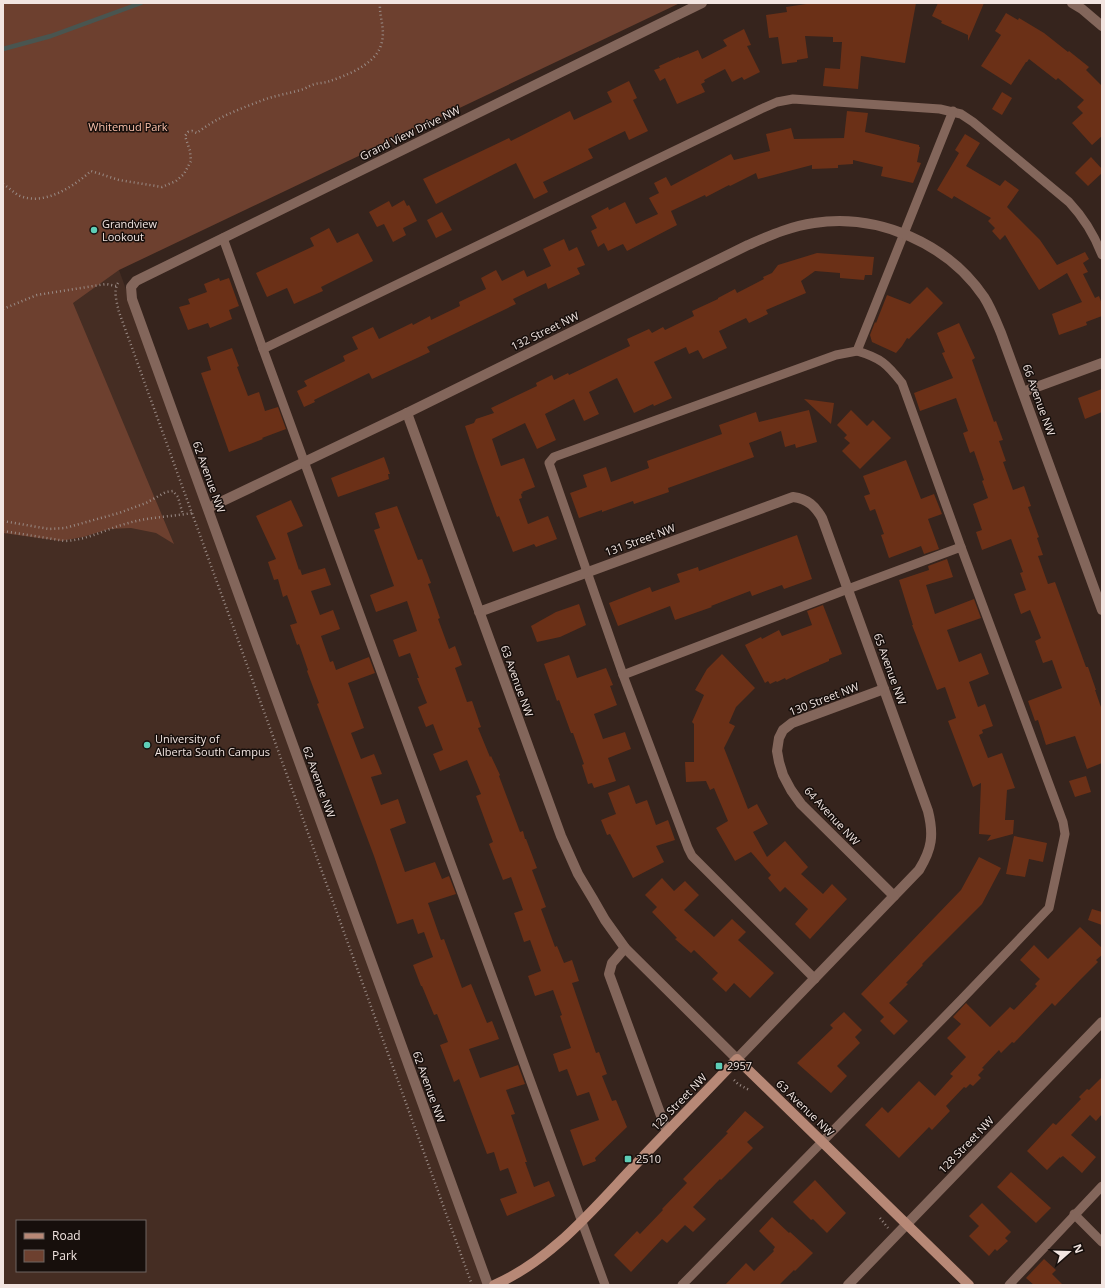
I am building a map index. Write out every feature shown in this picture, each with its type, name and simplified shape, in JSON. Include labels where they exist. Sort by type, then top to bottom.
[{"type":"street","name":"Grand View Drive NW","points":[[131,287],[136,281],[142,278],[702,3]]},
{"type":"street","points":[[1072,3],[1082,9],[1102,26]]},
{"type":"street","name":"132 Street NW","points":[[208,508],[406,413],[748,245],[784,230],[814,223],[848,221],[873,225],[904,234]]},
{"type":"street","name":"66 Avenue NW","points":[[904,234],[927,244],[950,260],[968,278],[984,298],[994,316],[1102,610]]},
{"type":"street","name":"62 Avenue NW","points":[[131,287],[132,299],[488,1285]]},
{"type":"street","points":[[1023,392],[1102,363]]},
{"type":"street","name":"63 Avenue NW","points":[[406,413],[560,836],[578,874],[605,920],[625,948],[968,1285]]},
{"type":"street","name":"131 Street NW","points":[[479,612],[793,498],[802,498],[810,502]]},
{"type":"street","name":"65 Avenue NW","points":[[810,502],[817,509],[822,518],[928,811],[932,825],[930,848]]},
{"type":"street","name":"130 Street NW","points":[[779,738],[783,730],[792,723],[884,689]]},
{"type":"street","name":"64 Avenue NW","points":[[779,738],[777,751],[783,775],[801,804],[894,896]]},
{"type":"street","name":"129 Street NW","points":[[494,1285],[513,1276],[541,1258],[581,1222],[919,870],[930,848]]},
{"type":"street","points":[[625,948],[612,963],[609,974],[667,1132]]},
{"type":"street","name":"128 Street NW","points":[[848,1285],[1102,1022]]},
{"type":"lane","points":[[263,349],[754,112],[778,102],[793,99],[940,109],[960,114],[973,122],[1069,202],[1090,228],[1102,255]]},
{"type":"lane","points":[[857,351],[953,112]]},
{"type":"lane","points":[[223,238],[605,1285]]},
{"type":"lane","points":[[682,1285],[823,1142],[1049,908],[1065,834],[1063,822],[961,548],[902,383],[889,366],[873,356],[857,351],[836,355],[554,457],[548,463],[624,675],[692,856],[815,979]]},
{"type":"lane","points":[[624,675],[848,589],[961,548]]},
{"type":"lane","points":[[1009,1285],[1074,1214],[1102,1186]]},
{"type":"lane","points":[[1074,1214],[1102,1242]]},
{"type":"path","points":[[3,184],[18,195],[32,199],[47,197],[71,187],[91,171],[119,180],[162,187],[176,181],[184,174],[191,162],[190,151],[185,136],[188,132],[192,130],[198,133],[207,125],[243,108],[315,84],[327,82],[357,70],[368,62],[379,49],[384,35],[379,13],[380,3]]},
{"type":"path","points":[[3,309],[37,295],[106,284],[116,286]]},
{"type":"path","points":[[3,521],[50,530],[65,528],[119,513],[146,503],[166,492],[173,492],[178,497],[183,515]]},
{"type":"path","points":[[3,531],[65,541],[75,540],[89,537],[144,519],[183,515],[208,508]]},
{"type":"shaded area","name":"University of Alberta South Campus","points":[[3,84],[119,270],[487,1285],[3,1285]]},
{"type":"green space","name":"Whitemud Park","points":[[3,3],[680,3],[119,270],[73,303],[174,544],[156,533],[131,528],[109,529],[83,537],[61,541],[3,533]]},
{"type":"building","points":[[813,3],[916,3],[905,63],[861,56],[858,89],[823,86],[825,68],[840,69],[842,42],[833,42],[833,37],[805,36],[808,58],[797,60],[797,62],[782,64],[778,37],[769,38],[766,15],[787,12],[786,7]]},
{"type":"building","points":[[938,3],[984,3],[968,41],[968,35],[941,23],[942,21],[932,16]]},
{"type":"building","points":[[1006,13],[1018,20],[1019,18],[1044,33],[1068,52],[1069,51],[1089,67],[1086,70],[1102,86],[1102,136],[1092,145],[1072,123],[1083,113],[1077,107],[1084,100],[1058,78],[1056,80],[1029,59],[1011,85],[981,66],[1001,35],[995,31]]},
{"type":"building","points":[[744,29],[751,45],[747,46],[760,72],[744,80],[742,77],[732,82],[725,69],[704,80],[705,82],[701,84],[705,92],[677,104],[665,78],[660,81],[654,70],[660,68],[659,66],[698,50],[702,59],[727,46],[723,40]]},
{"type":"building","points":[[629,81],[637,98],[633,100],[648,131],[629,140],[625,131],[588,149],[593,158],[543,182],[548,192],[534,199],[516,163],[436,204],[423,179],[509,138],[511,141],[570,111],[574,120],[612,102],[607,92]]},
{"type":"building","points":[[1002,92],[1012,98],[1002,115],[992,109]]},
{"type":"building","points":[[847,111],[868,113],[865,132],[919,145],[920,147],[917,162],[921,163],[913,183],[881,176],[883,167],[853,160],[853,164],[838,165],[838,168],[812,169],[812,165],[758,179],[756,173],[706,197],[705,195],[671,211],[677,225],[627,251],[623,244],[608,251],[604,243],[598,247],[591,231],[597,228],[591,216],[608,207],[609,210],[625,202],[636,224],[658,214],[649,198],[659,193],[654,183],[666,177],[671,186],[731,154],[734,160],[770,151],[766,134],[791,128],[794,139],[844,138]]},
{"type":"building","points":[[965,134],[980,143],[966,166],[1000,186],[1005,180],[1019,190],[1007,207],[1040,240],[1057,265],[1085,252],[1089,259],[1083,263],[1088,272],[1083,274],[1095,298],[1099,296],[1102,304],[1102,316],[1086,322],[1087,325],[1059,335],[1052,314],[1082,302],[1067,273],[1039,290],[1005,235],[1000,240],[992,231],[995,228],[988,221],[991,218],[954,196],[952,199],[937,190],[959,153],[955,150]]},
{"type":"building","points":[[1091,157],[1102,169],[1102,173],[1088,186],[1075,173]]},
{"type":"building","points":[[404,200],[407,206],[409,205],[417,221],[403,228],[406,235],[393,242],[384,224],[377,227],[369,212],[389,201],[392,207]]},
{"type":"building","points":[[442,212],[452,230],[436,238],[427,220]]},
{"type":"building","points":[[329,228],[337,243],[358,233],[373,261],[321,287],[323,291],[294,304],[287,288],[267,297],[256,273],[314,246],[310,238]]},
{"type":"building","points":[[564,239],[569,251],[577,247],[585,265],[577,268],[580,274],[548,289],[546,283],[513,299],[516,304],[427,347],[430,352],[372,379],[369,373],[314,400],[315,402],[304,407],[297,391],[307,386],[304,381],[345,361],[343,356],[358,349],[352,337],[373,327],[379,339],[412,323],[413,325],[430,316],[431,320],[460,306],[459,302],[486,289],[481,278],[496,270],[502,281],[524,270],[527,277],[551,266],[543,249]]},
{"type":"building","points":[[817,253],[874,257],[872,275],[865,275],[864,280],[840,278],[840,273],[815,271],[801,281],[806,293],[766,310],[768,314],[749,323],[746,318],[719,331],[727,348],[703,359],[698,350],[689,354],[686,347],[654,362],[672,398],[654,406],[653,404],[634,413],[617,378],[589,392],[599,414],[584,421],[574,399],[545,414],[556,440],[537,449],[525,423],[492,439],[501,466],[524,458],[535,487],[522,492],[522,498],[519,499],[528,524],[548,516],[557,539],[536,547],[534,544],[513,552],[499,516],[497,517],[465,426],[474,423],[476,419],[494,413],[491,408],[537,386],[536,383],[552,375],[554,380],[568,373],[569,375],[630,346],[627,339],[649,329],[652,333],[663,327],[665,330],[694,316],[692,311],[735,289],[737,293],[764,279],[763,277],[772,273],[778,265]]},
{"type":"building","points":[[219,278],[220,281],[229,278],[239,306],[229,310],[232,319],[210,328],[208,323],[188,330],[179,307],[190,304],[188,299],[207,292],[204,284]]},
{"type":"building","points":[[927,287],[943,303],[909,339],[907,338],[896,353],[872,342],[870,335],[887,295],[910,304]]},
{"type":"building","points":[[959,323],[975,358],[972,360],[994,422],[996,421],[1003,440],[999,441],[1006,461],[1003,462],[1013,490],[1024,486],[1031,506],[1028,507],[1039,537],[1037,538],[1043,555],[1038,556],[1048,584],[1055,582],[1086,667],[1088,667],[1102,710],[1102,763],[1087,769],[1075,736],[1046,745],[1038,720],[1035,721],[1028,701],[1062,688],[1052,660],[1043,663],[1035,641],[1041,638],[1030,610],[1021,614],[1014,594],[1026,590],[1020,573],[1023,572],[1011,539],[982,550],[976,532],[982,530],[973,504],[988,498],[982,481],[984,480],[974,451],[970,453],[963,433],[968,431],[956,398],[920,411],[914,393],[953,378],[942,353],[945,352],[937,333]]},
{"type":"building","points":[[232,348],[239,366],[237,367],[248,396],[259,392],[265,411],[278,407],[286,429],[229,452],[201,373],[211,370],[207,357]]},
{"type":"building","points":[[1102,389],[1102,412],[1085,419],[1078,398]]},
{"type":"building","points":[[804,399],[834,403],[831,424]]},
{"type":"building","points":[[809,410],[817,442],[796,448],[795,444],[785,447],[781,431],[749,443],[754,457],[668,488],[669,492],[634,504],[633,501],[579,518],[570,493],[587,487],[583,475],[606,467],[611,482],[649,468],[647,461],[722,434],[719,425],[756,412],[759,422]]},
{"type":"building","points":[[851,410],[867,426],[873,420],[891,438],[860,469],[842,451],[850,443],[844,438],[847,435],[837,425]]},
{"type":"building","points":[[384,457],[390,474],[388,474],[389,479],[338,497],[331,478]]},
{"type":"building","points":[[906,460],[921,499],[934,494],[942,514],[928,519],[939,549],[924,554],[921,546],[889,558],[881,535],[884,534],[875,509],[870,511],[864,496],[870,494],[863,476]]},
{"type":"building","points":[[291,500],[303,526],[287,533],[299,570],[300,569],[302,575],[325,568],[331,585],[311,591],[320,615],[333,610],[340,629],[321,636],[330,662],[333,661],[336,670],[369,657],[375,673],[348,683],[364,728],[351,733],[361,759],[374,754],[382,774],[371,777],[381,805],[398,799],[406,823],[390,829],[405,872],[435,862],[442,879],[449,876],[456,894],[428,903],[441,940],[444,939],[462,988],[471,984],[487,1023],[492,1021],[499,1039],[469,1049],[480,1078],[518,1065],[525,1084],[506,1090],[515,1114],[511,1115],[534,1187],[549,1181],[555,1196],[507,1216],[500,1199],[517,1193],[508,1168],[500,1171],[494,1152],[487,1154],[459,1079],[454,1082],[440,1045],[448,1042],[437,1014],[434,1015],[413,965],[433,957],[424,932],[418,934],[413,919],[397,924],[374,856],[317,704],[319,703],[299,644],[297,645],[290,625],[297,623],[287,595],[283,597],[278,579],[274,580],[268,562],[276,559],[256,516]]},
{"type":"building","points":[[397,506],[418,560],[422,559],[431,583],[428,584],[440,618],[438,619],[449,649],[455,646],[462,665],[455,668],[467,702],[472,701],[481,727],[478,728],[490,757],[491,756],[500,775],[499,776],[520,832],[523,831],[537,868],[532,870],[546,907],[541,909],[555,947],[557,946],[564,963],[572,960],[579,981],[572,983],[596,1053],[599,1052],[607,1074],[602,1076],[612,1101],[616,1100],[627,1127],[595,1158],[596,1161],[583,1166],[570,1130],[599,1120],[589,1092],[577,1096],[567,1069],[559,1072],[553,1054],[571,1048],[560,1016],[562,1015],[553,990],[535,996],[528,976],[541,971],[530,940],[524,942],[514,913],[523,910],[511,877],[503,880],[489,844],[493,842],[476,796],[481,794],[467,760],[440,771],[433,754],[443,750],[433,724],[426,727],[418,707],[427,703],[417,678],[419,678],[410,653],[399,657],[393,640],[417,631],[407,601],[376,612],[370,595],[394,586],[374,530],[380,528],[375,513]]},
{"type":"building","points":[[797,535],[812,579],[784,589],[782,585],[752,596],[750,591],[711,606],[712,607],[675,620],[670,606],[618,626],[609,603],[650,587],[652,592],[680,582],[677,574],[698,567],[699,571]]},
{"type":"building","points":[[947,559],[953,577],[926,585],[935,614],[974,599],[981,618],[947,630],[959,662],[981,653],[989,674],[969,682],[978,707],[985,704],[993,726],[982,730],[983,733],[979,735],[988,758],[1002,753],[1015,788],[1007,790],[1005,820],[1014,820],[1013,834],[987,841],[991,835],[979,834],[981,783],[973,787],[948,721],[956,718],[945,687],[937,690],[912,625],[899,580],[929,570],[928,566]]},
{"type":"building","points":[[579,604],[586,625],[560,637],[537,642],[531,626],[556,612]]},
{"type":"building","points":[[823,605],[842,654],[786,680],[785,678],[770,684],[768,681],[765,683],[745,645],[761,637],[762,639],[779,630],[782,636],[812,625],[807,611]]},
{"type":"building","points":[[722,654],[755,688],[736,707],[729,723],[735,726],[724,748],[748,809],[757,804],[768,824],[753,832],[767,857],[785,841],[808,867],[801,874],[823,894],[832,884],[847,899],[810,939],[795,924],[808,909],[785,887],[780,892],[768,878],[771,875],[751,852],[735,861],[716,828],[728,821],[714,788],[710,790],[706,781],[686,782],[685,762],[694,762],[694,724],[692,722],[704,695],[695,690],[707,669]]},
{"type":"building","points":[[569,655],[577,678],[606,668],[613,685],[610,686],[617,705],[594,714],[603,739],[625,732],[631,749],[608,758],[616,781],[594,788],[592,783],[588,784],[582,765],[584,764],[573,733],[571,733],[559,700],[557,701],[544,664]]},
{"type":"building","points":[[1086,776],[1091,792],[1075,797],[1069,781]]},
{"type":"building","points":[[629,785],[636,804],[647,800],[656,825],[668,820],[675,840],[656,846],[664,862],[633,878],[610,834],[607,835],[601,820],[616,814],[608,793]]},
{"type":"building","points":[[1014,836],[1047,843],[1043,862],[1029,859],[1025,877],[1006,874]]},
{"type":"building","points":[[979,857],[1001,868],[982,904],[922,964],[923,965],[906,983],[908,984],[889,1003],[908,1021],[894,1035],[880,1021],[884,1017],[861,994],[961,890]]},
{"type":"building","points":[[662,878],[674,891],[685,881],[699,895],[684,910],[714,937],[732,919],[746,932],[738,940],[774,973],[750,998],[734,983],[726,992],[712,979],[718,973],[694,950],[691,953],[675,939],[677,938],[652,912],[657,907],[645,895]]},
{"type":"building","points":[[1092,909],[1102,912],[1102,925],[1088,920]]},
{"type":"building","points":[[1080,927],[1102,948],[1102,955],[1096,960],[1098,962],[1055,1006],[1052,1003],[1014,1043],[1012,1042],[1001,1053],[999,1050],[982,1068],[984,1069],[978,1075],[981,1078],[973,1086],[970,1084],[966,1088],[964,1087],[946,1106],[950,1111],[932,1130],[929,1127],[899,1158],[865,1125],[882,1107],[888,1113],[919,1081],[935,1096],[953,1076],[950,1074],[966,1057],[947,1038],[961,1024],[953,1017],[966,1003],[990,1027],[1010,1007],[1014,1010],[1037,986],[1035,984],[1040,979],[1020,960],[1034,945],[1048,959]]},
{"type":"building","points":[[844,1012],[862,1030],[855,1037],[860,1043],[837,1066],[847,1076],[831,1093],[797,1063],[833,1028],[830,1025]]},
{"type":"building","points":[[1102,1077],[1102,1114],[1096,1121],[1090,1115],[1071,1135],[1096,1157],[1082,1173],[1063,1156],[1060,1157],[1047,1170],[1027,1151],[1053,1123],[1056,1125],[1081,1099],[1079,1097],[1087,1089],[1089,1090]]},
{"type":"building","points":[[745,1111],[764,1127],[747,1142],[753,1148],[693,1207],[706,1219],[693,1232],[685,1225],[667,1243],[662,1239],[631,1272],[614,1255],[637,1231],[640,1234],[663,1210],[662,1209],[687,1183],[683,1179],[728,1133],[726,1132]]},
{"type":"building","points":[[1011,1172],[1051,1208],[1036,1223],[997,1187]]},
{"type":"building","points":[[815,1180],[846,1213],[827,1233],[793,1202]]},
{"type":"building","points":[[982,1203],[1011,1232],[1005,1238],[1008,1241],[997,1251],[995,1249],[989,1256],[969,1236],[979,1226],[969,1216]]},
{"type":"building","points":[[772,1217],[813,1253],[779,1285],[725,1285],[746,1263],[754,1271],[774,1251],[773,1250],[775,1247],[759,1231]]},
{"type":"building","points":[[1044,1259],[1056,1270],[1052,1274],[1063,1285],[1034,1285],[1026,1278]]},
{"type":"waterway","points":[[3,49],[51,36],[141,3]]},
{"type":"place","name":"Grandview Lookout","points":[[94,230]]},
{"type":"place","name":"University of Alberta South Campus","points":[[147,745]]},
{"type":"place","name":"2957","points":[[719,1066]]},
{"type":"place","name":"2510","points":[[628,1159]]}]
